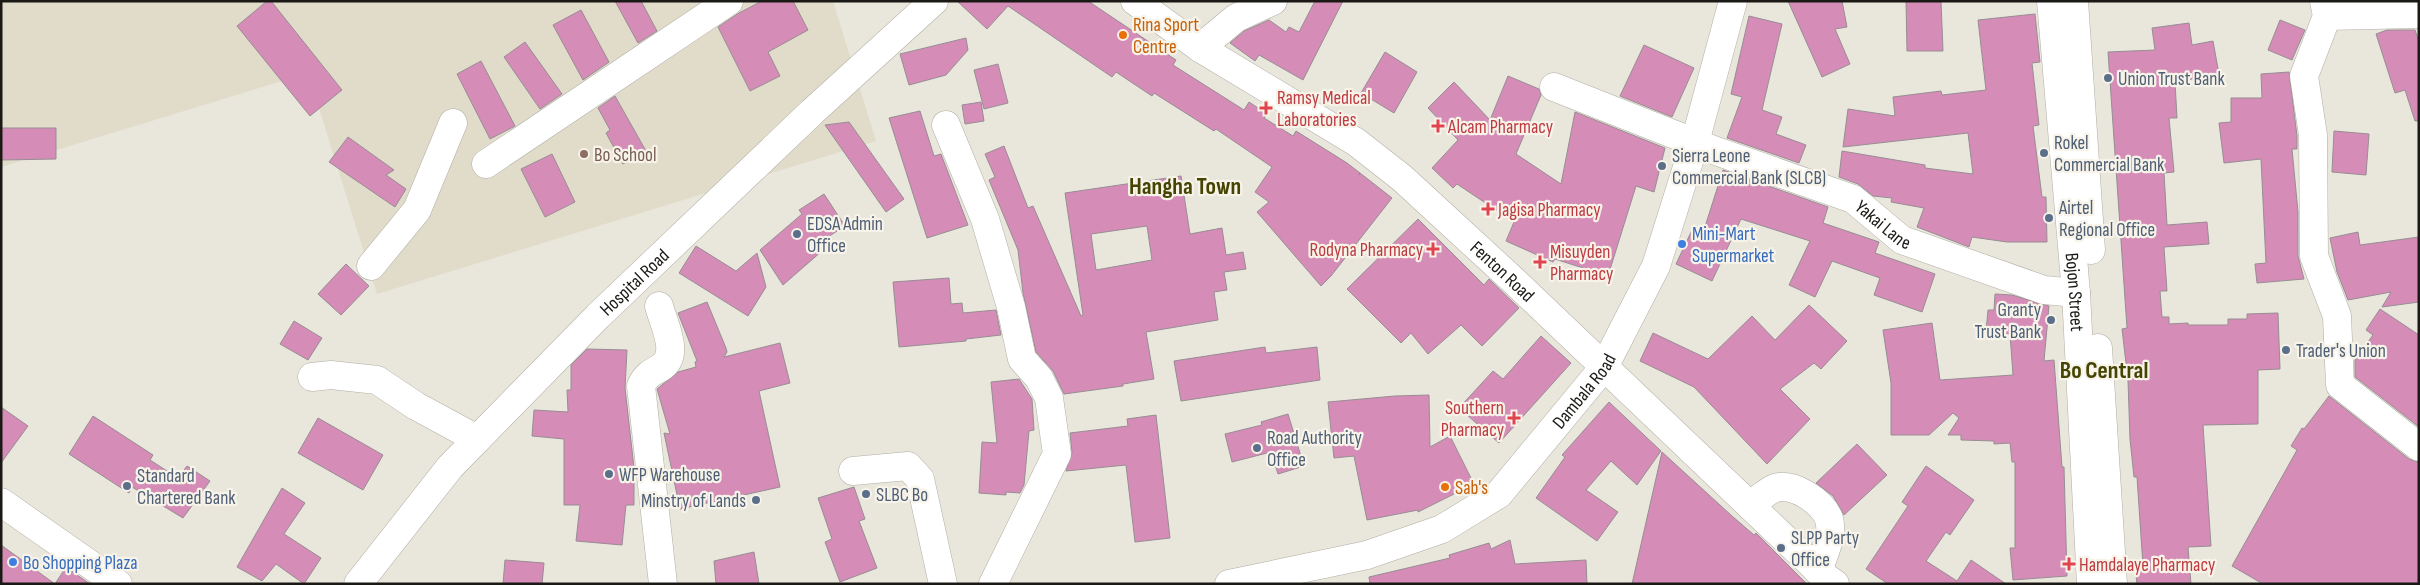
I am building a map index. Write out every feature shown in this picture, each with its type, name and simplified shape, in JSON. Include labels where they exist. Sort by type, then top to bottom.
[{"type":"street","points":[[486,164],[729,1]]},
{"type":"street","name":"Hospital Road","points":[[358,584],[450,467],[605,309],[812,112],[934,1]]},
{"type":"street","name":"Fenton Road","points":[[1135,1],[1200,48],[1356,142],[1402,178],[1514,281],[1827,577]]},
{"type":"street","points":[[1200,48],[1236,18],[1273,1]]},
{"type":"street","name":"Dambala Road","points":[[1229,584],[1367,555],[1442,529],[1499,494],[1604,368],[1656,266],[1695,142],[1732,1]]},
{"type":"street","name":"Bojon Street","points":[[2051,1],[2076,293],[2090,584]]},
{"type":"street","name":"Bojon Street","points":[[2074,1],[2113,584]]},
{"type":"street","points":[[2419,14],[2326,8],[2304,76],[2313,135],[2314,256],[2336,316],[2340,385],[2419,447]]},
{"type":"street","name":"Yakai Lane","points":[[1554,87],[1695,142],[1853,200],[1902,240],[1975,268],[2044,290],[2076,293]]},
{"type":"street","points":[[371,266],[417,210],[453,123]]},
{"type":"street","points":[[946,125],[985,219],[1011,307],[1022,359],[1039,378],[1049,398],[1057,454],[993,584]]},
{"type":"street","points":[[659,306],[672,351],[666,364],[644,377],[640,386],[663,584]]},
{"type":"street","points":[[312,377],[331,374],[376,380],[416,406],[477,439]]},
{"type":"street","points":[[853,471],[908,466],[920,479],[943,584]]},
{"type":"street","points":[[1750,505],[1776,488],[1795,489],[1810,496],[1829,518],[1827,577]]},
{"type":"street","points":[[1,502],[118,584]]},
{"type":"shaded area","name":"Bo School","points":[[1,1],[833,1],[876,141],[377,294],[308,73],[1,167]]},
{"type":"building","points":[[267,1],[271,1],[342,90],[310,116],[237,26]]},
{"type":"building","points":[[615,1],[641,1],[657,31],[638,43]]},
{"type":"building","points":[[762,1],[793,1],[808,30],[768,52],[780,76],[750,91],[718,27]]},
{"type":"building","points":[[957,1],[1088,1],[1176,60],[1173,65],[1244,110],[1249,102],[1267,114],[1264,118],[1293,136],[1296,131],[1347,163],[1392,198],[1331,276],[1321,286],[1257,212],[1269,202],[1255,192],[1272,167],[1216,129],[1214,131],[1154,93],[1152,96],[1116,72],[1112,77],[1008,6],[987,29]]},
{"type":"building","points":[[1315,1],[1343,1],[1303,80],[1259,55],[1255,61],[1230,43],[1244,31],[1269,20],[1286,32],[1289,27],[1299,32]]},
{"type":"building","points":[[1788,1],[1842,1],[1847,27],[1835,29],[1850,64],[1822,77]]},
{"type":"building","points":[[1906,1],[1941,1],[1943,51],[1907,51]]},
{"type":"building","points":[[581,10],[609,62],[583,80],[553,25]]},
{"type":"building","points":[[2035,14],[2040,62],[2032,63],[2039,125],[2033,126],[2042,197],[2046,197],[2047,242],[2007,242],[1972,237],[1969,247],[1917,227],[1924,208],[1891,202],[1892,198],[1873,196],[1858,184],[1839,177],[1842,151],[1925,165],[1925,168],[1973,174],[1968,133],[1843,147],[1848,109],[1895,116],[1893,97],[1941,91],[1942,95],[1986,90],[1978,20]]},
{"type":"building","points":[[1749,16],[1782,24],[1762,110],[1782,117],[1776,134],[1806,145],[1799,163],[1727,138],[1742,97],[1731,94]]},
{"type":"building","points":[[2280,20],[2305,30],[2292,60],[2268,50]]},
{"type":"building","points":[[2189,23],[2192,45],[2213,41],[2219,74],[2175,82],[2177,118],[2169,118],[2174,172],[2164,173],[2167,225],[2207,222],[2209,244],[2164,247],[2167,291],[2160,291],[2162,317],[2169,317],[2169,324],[2228,325],[2228,319],[2247,319],[2247,314],[2278,313],[2280,369],[2258,370],[2258,424],[2203,425],[2211,546],[2188,547],[2191,584],[2137,584],[2135,567],[2143,566],[2137,477],[2134,477],[2130,439],[2128,380],[2122,329],[2127,328],[2108,52],[2155,50],[2152,28]]},
{"type":"building","points":[[2387,30],[2415,30],[2419,42],[2419,121],[2415,121],[2405,90],[2395,93],[2376,34]]},
{"type":"building","points":[[966,38],[968,50],[946,75],[909,85],[900,54]]},
{"type":"building","points":[[525,42],[562,94],[540,109],[504,57]]},
{"type":"building","points":[[1644,45],[1694,68],[1672,117],[1620,96]]},
{"type":"building","points":[[1385,52],[1417,72],[1394,113],[1361,93]]},
{"type":"building","points":[[481,61],[515,126],[490,139],[457,74]]},
{"type":"building","points":[[998,64],[1008,103],[984,109],[974,70]]},
{"type":"building","points":[[2289,72],[2297,136],[2297,149],[2292,149],[2298,212],[2298,256],[2304,279],[2257,283],[2255,264],[2266,263],[2261,159],[2224,163],[2219,123],[2231,122],[2231,98],[2262,98],[2261,74]]},
{"type":"building","points":[[1508,76],[1539,89],[1541,95],[1516,154],[1561,184],[1575,112],[1665,148],[1654,192],[1636,186],[1608,276],[1555,259],[1553,262],[1506,241],[1514,222],[1457,184],[1453,188],[1432,168],[1458,140],[1428,108],[1454,82],[1490,120]]},
{"type":"building","points":[[615,96],[646,151],[623,164],[606,133],[610,130],[598,108]]},
{"type":"building","points":[[981,102],[984,121],[965,124],[962,105]]},
{"type":"building","points":[[920,111],[934,156],[941,154],[968,225],[927,238],[889,118]]},
{"type":"building","points":[[849,122],[904,199],[886,212],[825,125]]},
{"type":"building","points":[[1,128],[56,128],[56,159],[1,160]]},
{"type":"building","points":[[2334,131],[2369,134],[2366,175],[2332,172]]},
{"type":"building","points":[[348,137],[394,170],[386,175],[406,189],[395,207],[329,162]]},
{"type":"building","points":[[1004,146],[1028,208],[1033,206],[1081,316],[1083,315],[1065,193],[1181,176],[1190,234],[1222,228],[1226,255],[1243,252],[1246,269],[1224,272],[1227,290],[1214,292],[1218,320],[1146,332],[1154,379],[1123,384],[1123,386],[1064,394],[1053,371],[1036,352],[1023,293],[1018,250],[989,180],[995,177],[985,154]],"holes":[[[1147,226],[1152,260],[1096,270],[1091,234]]]},
{"type":"building","points":[[552,154],[575,202],[545,217],[521,169]]},
{"type":"building","points":[[1723,170],[1828,207],[1823,223],[1879,242],[1875,253],[1935,274],[1922,312],[1874,295],[1880,278],[1832,261],[1815,297],[1789,285],[1810,241],[1741,219],[1712,281],[1676,264],[1693,228],[1703,233]]},
{"type":"building","points":[[824,194],[845,226],[817,244],[822,251],[783,285],[760,250],[802,214],[799,210]]},
{"type":"building","points":[[1418,219],[1484,285],[1489,279],[1519,308],[1482,346],[1461,325],[1428,354],[1411,333],[1401,343],[1347,289]]},
{"type":"building","points":[[2358,232],[2360,245],[2419,237],[2419,302],[2382,307],[2391,292],[2348,300],[2337,272],[2330,238]]},
{"type":"building","points":[[696,246],[736,271],[757,253],[766,287],[748,316],[679,273]]},
{"type":"building","points":[[346,264],[369,286],[341,315],[318,294]]},
{"type":"building","points":[[949,278],[951,304],[962,303],[963,313],[996,310],[1001,335],[966,339],[966,341],[899,347],[893,282]]},
{"type":"building","points":[[1995,294],[2012,295],[2049,306],[2044,361],[2054,360],[2062,467],[2064,467],[2067,576],[2013,580],[2010,548],[2015,548],[2015,462],[2012,462],[2010,443],[1994,444],[1994,441],[1961,440],[1961,435],[1948,435],[1959,418],[1953,413],[1929,435],[1891,435],[1891,383],[1883,330],[1932,323],[1940,380],[2013,375],[2010,334],[1986,332],[1988,310],[1994,310]]},
{"type":"building","points":[[707,302],[726,348],[727,352],[724,357],[780,343],[790,383],[759,391],[780,487],[680,509],[664,433],[670,434],[657,389],[678,372],[696,367],[695,362],[697,361],[678,313]]},
{"type":"building","points":[[1809,305],[1847,341],[1821,369],[1814,363],[1780,389],[1810,419],[1767,464],[1694,387],[1640,361],[1653,333],[1708,359],[1752,316],[1775,340]]},
{"type":"building","points":[[2380,309],[2419,335],[2419,427],[2355,377],[2355,360],[2373,335],[2366,330]]},
{"type":"building","points":[[294,321],[322,338],[308,360],[280,344]]},
{"type":"building","points":[[1541,336],[1571,363],[1499,443],[1459,408],[1493,371],[1503,379]]},
{"type":"building","points":[[1265,347],[1266,353],[1317,347],[1320,380],[1181,401],[1174,361]]},
{"type":"building","points":[[587,349],[627,350],[625,388],[634,468],[634,505],[626,505],[622,545],[576,541],[580,505],[564,505],[564,439],[532,436],[534,410],[568,412],[567,390],[571,390],[571,365]]},
{"type":"building","points":[[1019,379],[1032,399],[1034,430],[1029,431],[1024,485],[1020,493],[1006,492],[1006,495],[979,493],[982,442],[997,443],[991,382]]},
{"type":"building","points":[[1429,395],[1430,447],[1450,436],[1474,484],[1418,512],[1418,510],[1367,520],[1354,456],[1334,458],[1328,402]]},
{"type":"building","points":[[2329,396],[2409,459],[2419,462],[2419,584],[2263,584],[2232,566],[2297,450],[2291,446],[2302,428],[2304,429]]},
{"type":"building","points":[[1609,402],[1661,451],[1637,485],[1611,461],[1586,490],[1618,512],[1597,541],[1536,498],[1565,457],[1562,455]]},
{"type":"building","points":[[1,407],[28,426],[1,463]]},
{"type":"building","points":[[1288,414],[1304,466],[1278,474],[1271,452],[1232,462],[1225,434],[1262,425],[1261,422]]},
{"type":"building","points":[[1156,415],[1170,538],[1135,542],[1126,465],[1066,471],[1072,452],[1070,433],[1128,426],[1127,419]]},
{"type":"building","points":[[93,416],[153,455],[150,460],[178,478],[187,466],[210,481],[183,518],[132,487],[129,493],[69,454]]},
{"type":"building","points":[[318,418],[383,455],[363,490],[298,453]]},
{"type":"building","points":[[1857,444],[1887,475],[1844,515],[1833,496],[1816,483]]},
{"type":"building","points":[[1662,452],[1754,535],[1756,533],[1807,584],[1632,584]]},
{"type":"building","points":[[1926,466],[1974,500],[1950,535],[1946,532],[1926,561],[1957,581],[1971,560],[2006,584],[1888,584],[1866,569],[1908,506],[1902,502]]},
{"type":"building","points":[[854,487],[865,519],[859,521],[877,568],[840,582],[825,542],[832,539],[818,498]]},
{"type":"building","points":[[282,488],[305,503],[284,534],[321,558],[304,584],[276,564],[262,581],[237,567]]},
{"type":"building","points":[[1510,540],[1515,564],[1586,560],[1587,584],[1370,584],[1369,577],[1450,558],[1449,555],[1489,543],[1491,549]]},
{"type":"building","name":"Bo Shopping Plaza","points":[[1,545],[55,584],[1,584]]},
{"type":"building","points":[[754,552],[759,584],[716,584],[714,561]]},
{"type":"building","points":[[505,560],[544,563],[542,584],[503,584]]},
{"type":"building","points":[[66,567],[90,584],[55,584]]},
{"type":"place","name":"Rina Sport Centre","points":[[1123,35]]},
{"type":"place","name":"Union Trust Bank","points":[[2108,78]]},
{"type":"place","name":"Ramsy Medical Laboratories","points":[[1266,108]]},
{"type":"place","name":"Alcam Pharmacy","points":[[1438,126]]},
{"type":"place","name":"Rokel Commercial Bank","points":[[2044,153]]},
{"type":"place","name":"Bo School","points":[[584,154]]},
{"type":"place","name":"Sierra Leone Commercial Bank (SLCB)","points":[[1662,166]]},
{"type":"place","name":"Jagisa Pharmacy","points":[[1488,209]]},
{"type":"place","name":"Airtel Regional Office","points":[[2049,218]]},
{"type":"place","name":"EDSA Admin Office","points":[[797,234]]},
{"type":"place","name":"Mini-Mart Supermarket","points":[[1682,244]]},
{"type":"place","name":"Rodyna Pharmacy","points":[[1433,249]]},
{"type":"place","name":"Misuyden Pharmacy","points":[[1540,262]]},
{"type":"place","name":"Granty Trust Bank","points":[[2051,320]]},
{"type":"place","name":"Trader's Union","points":[[2286,350]]},
{"type":"place","name":"Southern Pharmacy","points":[[1514,418]]},
{"type":"place","name":"Road Authority Office","points":[[1257,448]]},
{"type":"place","name":"WFP Warehouse","points":[[609,474]]},
{"type":"place","name":"Standard Chartered Bank","points":[[127,486]]},
{"type":"place","name":"Sab's","points":[[1445,487]]},
{"type":"place","name":"SLBC Bo","points":[[866,494]]},
{"type":"place","name":"Minstry of Lands","points":[[756,500]]},
{"type":"place","name":"SLPP Party Office","points":[[1781,548]]},
{"type":"place","name":"Bo Shopping Plaza","points":[[13,562]]},
{"type":"place","name":"Hamdalaye Pharmacy","points":[[2069,564]]},
{"type":"district","name":"Hangha Town","points":[[1185,186]]},
{"type":"district","name":"Bo Central","points":[[2104,370]]}]
